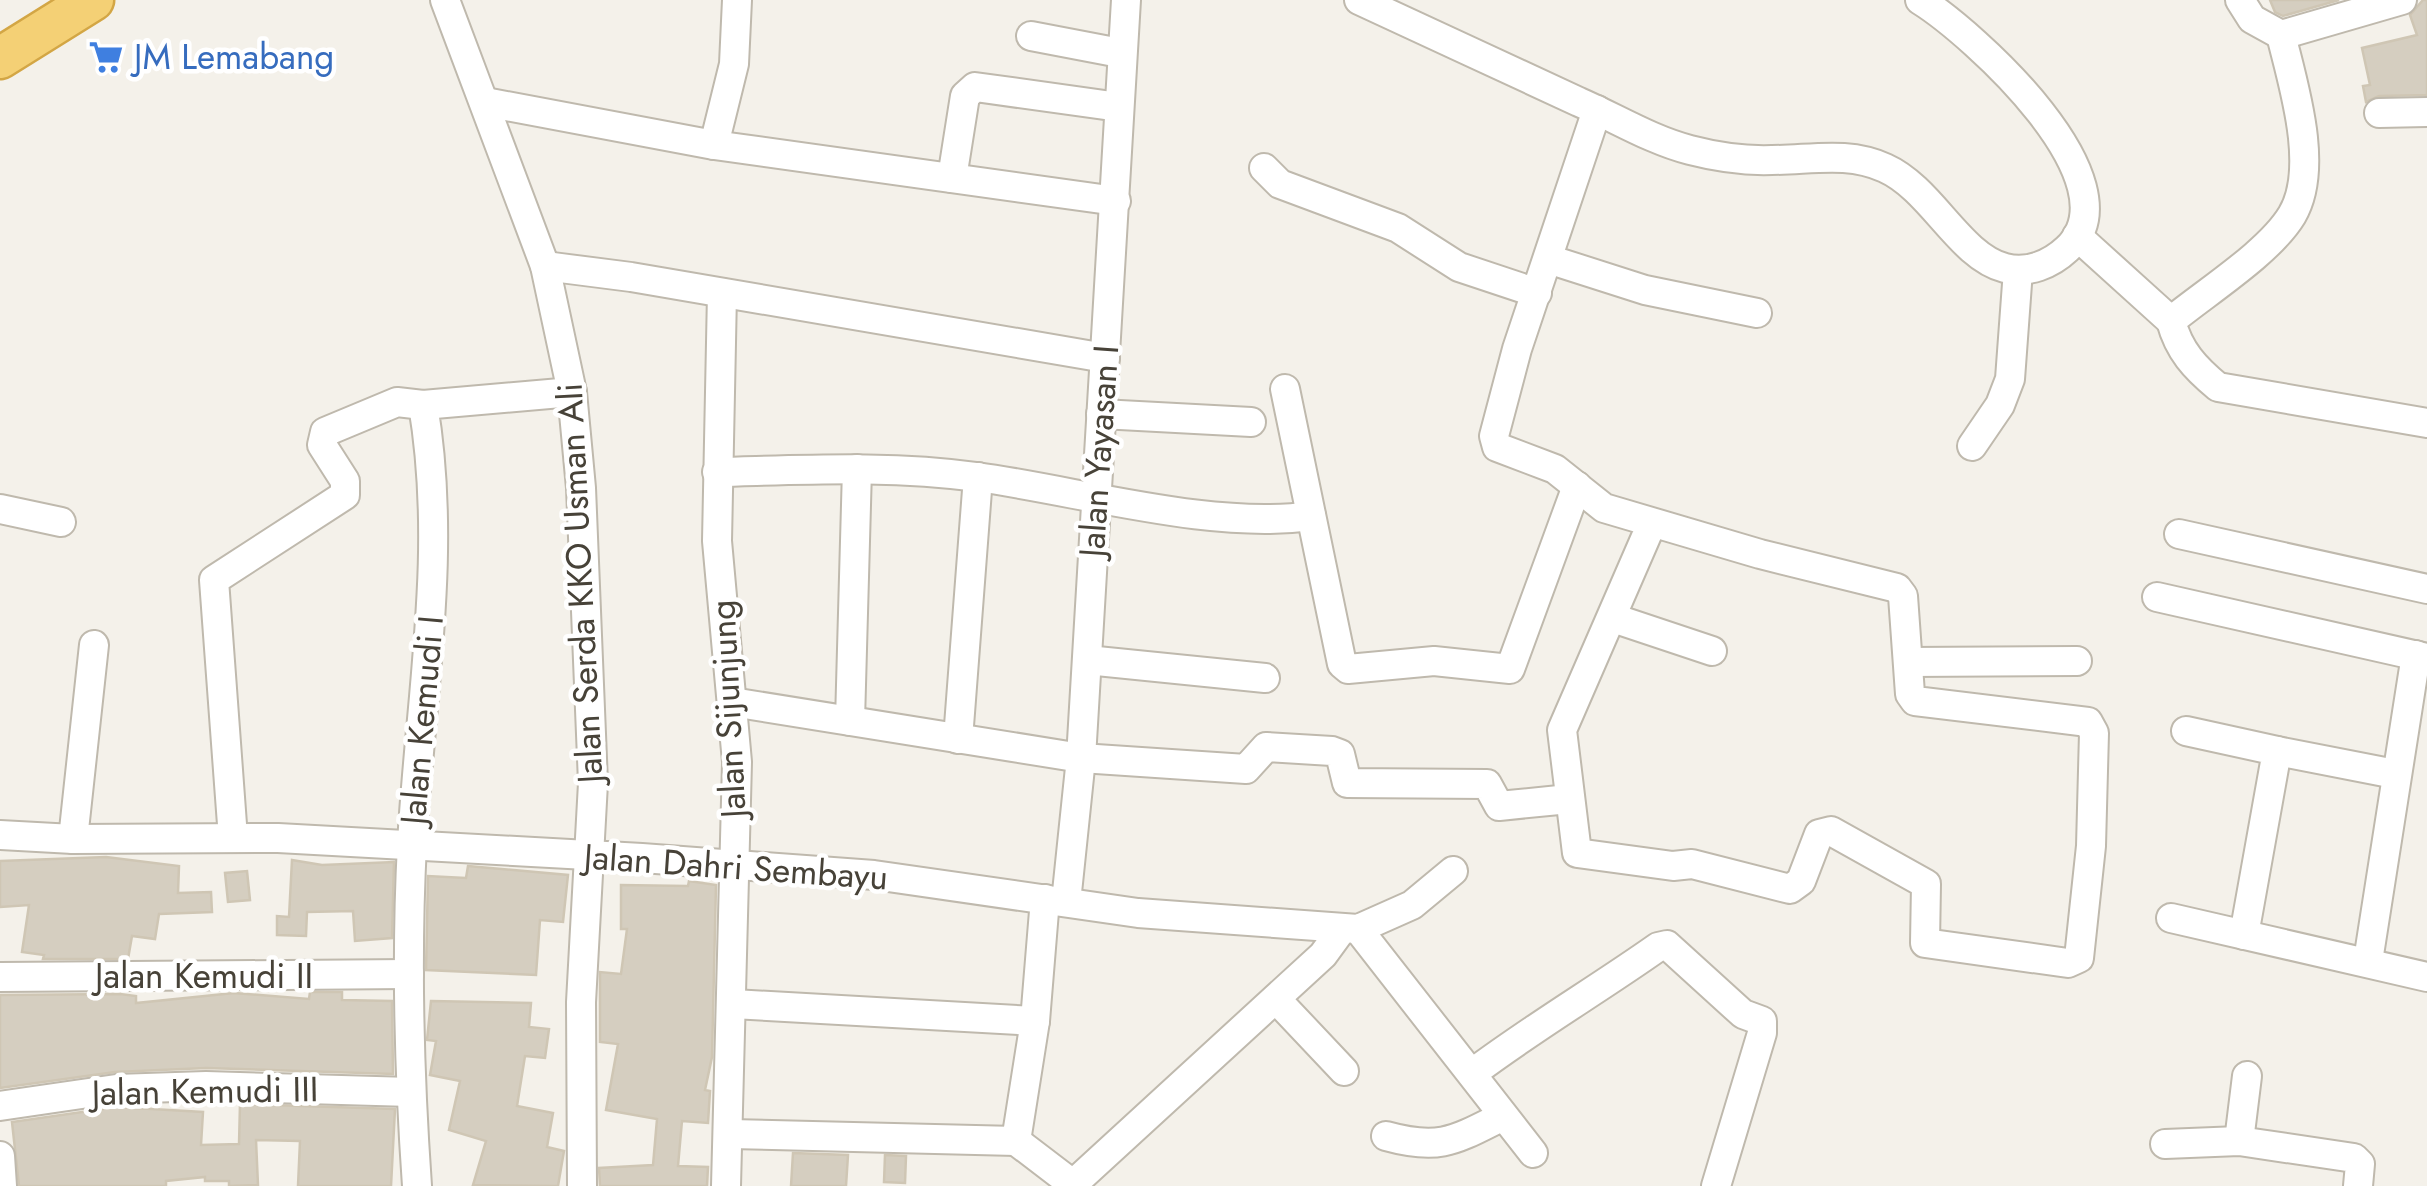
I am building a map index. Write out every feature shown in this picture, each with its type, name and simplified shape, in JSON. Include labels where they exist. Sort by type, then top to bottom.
[{"type":"highway","points":[[0,28],[47,0]]},
{"type":"highway","points":[[0,58],[93,0]]},
{"type":"street","name":"Jalan Serda KKO Usman Ali","points":[[445,0],[545,266],[572,392],[588,624],[592,855],[581,1002],[582,1186]]},
{"type":"street","points":[[714,145],[734,64],[737,0]]},
{"type":"street","name":"Jalan Yayasan I","points":[[1016,1141],[1081,758],[1126,0]]},
{"type":"street","points":[[1359,0],[1662,141],[1746,160],[1842,157],[1881,166],[1919,190],[1982,256],[2018,270],[2048,263],[2077,236],[2084,223],[2085,198],[2064,148],[2018,85],[1974,40],[1920,0]]},
{"type":"street","points":[[2240,0],[2252,19],[2281,35],[2402,0]]},
{"type":"street","points":[[2161,312],[2284,226],[2298,202],[2303,174],[2300,112],[2281,35]]},
{"type":"street","points":[[1032,36],[1120,53]]},
{"type":"street","points":[[952,178],[965,96],[975,87],[1119,108]]},
{"type":"street","points":[[484,102],[714,145],[1116,200]]},
{"type":"street","points":[[1596,110],[1516,349],[1495,443],[1501,451],[1548,466],[1596,504],[1652,523],[1896,588],[1903,596],[1910,694],[1915,701],[2091,724],[2091,846],[2076,960],[1925,943],[1926,884],[1831,831],[1818,834],[1801,881],[1790,888],[1692,864],[1673,866],[1580,855],[1562,730],[1652,523]]},
{"type":"street","points":[[2378,113],[2427,112]]},
{"type":"street","points":[[1264,168],[1284,186],[1398,228],[1459,266],[1537,293]]},
{"type":"street","points":[[2077,236],[2161,312],[2181,349],[2218,386],[2427,422]]},
{"type":"street","points":[[1548,258],[1645,290],[1757,314]]},
{"type":"street","points":[[545,266],[1105,358]]},
{"type":"street","points":[[1972,446],[2000,405],[2010,379],[2018,270]]},
{"type":"street","name":"Jalan Sijunjung","points":[[722,293],[717,540],[737,762],[726,1186]]},
{"type":"street","points":[[1285,389],[1344,668],[1434,660],[1506,670],[1515,663],[1577,486]]},
{"type":"street","points":[[234,838],[214,580],[345,495],[345,481],[322,444],[325,432],[397,402],[422,405],[572,392]]},
{"type":"street","name":"Jalan Kemudi I","points":[[417,1186],[409,974],[412,845],[435,569],[422,405]]},
{"type":"street","points":[[1101,414],[1251,422]]},
{"type":"street","points":[[717,472],[857,469],[978,477],[1096,498],[1263,518],[1311,516]]},
{"type":"street","points":[[850,720],[857,469]]},
{"type":"street","points":[[958,739],[978,477]]},
{"type":"street","points":[[0,509],[60,522]]},
{"type":"street","points":[[2179,534],[2427,588]]},
{"type":"street","points":[[2157,597],[2422,656],[2396,774],[2368,961]]},
{"type":"street","points":[[1613,618],[1712,651]]},
{"type":"street","points":[[72,839],[94,645]]},
{"type":"street","points":[[1086,660],[1265,678]]},
{"type":"street","points":[[1909,662],[2077,661]]},
{"type":"street","points":[[732,702],[1081,758],[1246,769],[1266,747],[1332,750],[1342,758],[1347,783],[1487,784],[1497,806],[1569,799]]},
{"type":"street","points":[[2186,731],[2396,774]]},
{"type":"street","points":[[2244,934],[2277,751]]},
{"type":"street","name":"Jalan Dahri Sembayu","points":[[0,835],[72,839],[234,838],[592,855],[874,875],[1056,901],[1350,929],[1412,905],[1453,871]]},
{"type":"street","points":[[2171,918],[2427,977]]},
{"type":"street","points":[[730,1134],[1016,1141],[1073,1185],[1350,929],[1474,1072],[1533,1153]]},
{"type":"street","points":[[1474,1072],[1565,1006],[1597,992],[1664,944],[1762,1027],[1716,1186]]},
{"type":"street","name":"Jalan Kemudi II","points":[[0,977],[409,974]]},
{"type":"street","points":[[1276,999],[1344,1071]]},
{"type":"street","points":[[733,1004],[1035,1021]]},
{"type":"street","points":[[2240,1141],[2247,1076]]},
{"type":"street","name":"Jalan Kemudi III","points":[[0,1106],[86,1091],[170,1087],[411,1092]]},
{"type":"street","points":[[1386,1136],[1421,1146],[1439,1145],[1503,1116]]},
{"type":"street","points":[[2165,1144],[2240,1141],[2354,1158],[2360,1164],[2358,1186]]},
{"type":"street","points":[[0,1156],[2,1186]]},
{"type":"building","points":[[2270,0],[2339,0],[2283,16],[2275,12]]},
{"type":"building","points":[[2427,0],[2427,95],[2379,96],[2366,102],[2363,86],[2370,85],[2362,48],[2417,35],[2410,15]]},
{"type":"building","points":[[106,857],[179,866],[178,893],[211,892],[212,912],[159,914],[155,939],[132,936],[128,959],[43,959],[44,955],[22,952],[29,905],[0,907],[0,861]]},
{"type":"building","points":[[292,860],[322,865],[394,862],[392,938],[355,941],[353,911],[307,912],[306,936],[277,935],[277,916],[289,917]]},
{"type":"building","points":[[468,866],[568,875],[563,922],[540,920],[536,975],[426,970],[428,876],[466,878]]},
{"type":"building","points":[[247,871],[250,900],[228,902],[225,873]]},
{"type":"building","points":[[689,881],[716,885],[712,1057],[705,1090],[710,1091],[708,1123],[682,1121],[678,1166],[708,1167],[707,1186],[600,1186],[599,1168],[653,1165],[657,1119],[606,1110],[618,1044],[600,1042],[600,972],[621,974],[627,929],[621,929],[621,885],[688,886]]},
{"type":"building","points":[[310,992],[342,992],[342,1000],[392,1001],[393,1074],[206,1068],[115,1072],[0,1088],[0,995],[120,994],[136,996],[136,1003],[234,993],[309,999]]},
{"type":"building","points":[[431,1001],[531,1003],[529,1027],[549,1029],[545,1058],[525,1056],[517,1106],[553,1113],[547,1147],[564,1151],[558,1186],[473,1185],[486,1141],[449,1130],[460,1081],[430,1075],[436,1041],[427,1040]]},
{"type":"building","points":[[240,1104],[395,1109],[391,1186],[298,1186],[300,1141],[256,1140],[258,1185],[229,1186],[229,1181],[205,1181],[205,1177],[166,1181],[166,1186],[19,1186],[12,1122],[117,1107],[203,1112],[201,1145],[239,1144]]},
{"type":"building","points":[[793,1153],[848,1155],[846,1186],[791,1186]]},
{"type":"building","points":[[885,1155],[906,1156],[905,1183],[884,1182]]},
{"type":"place","name":"JM Lemabang","points":[[106,57]]}]
